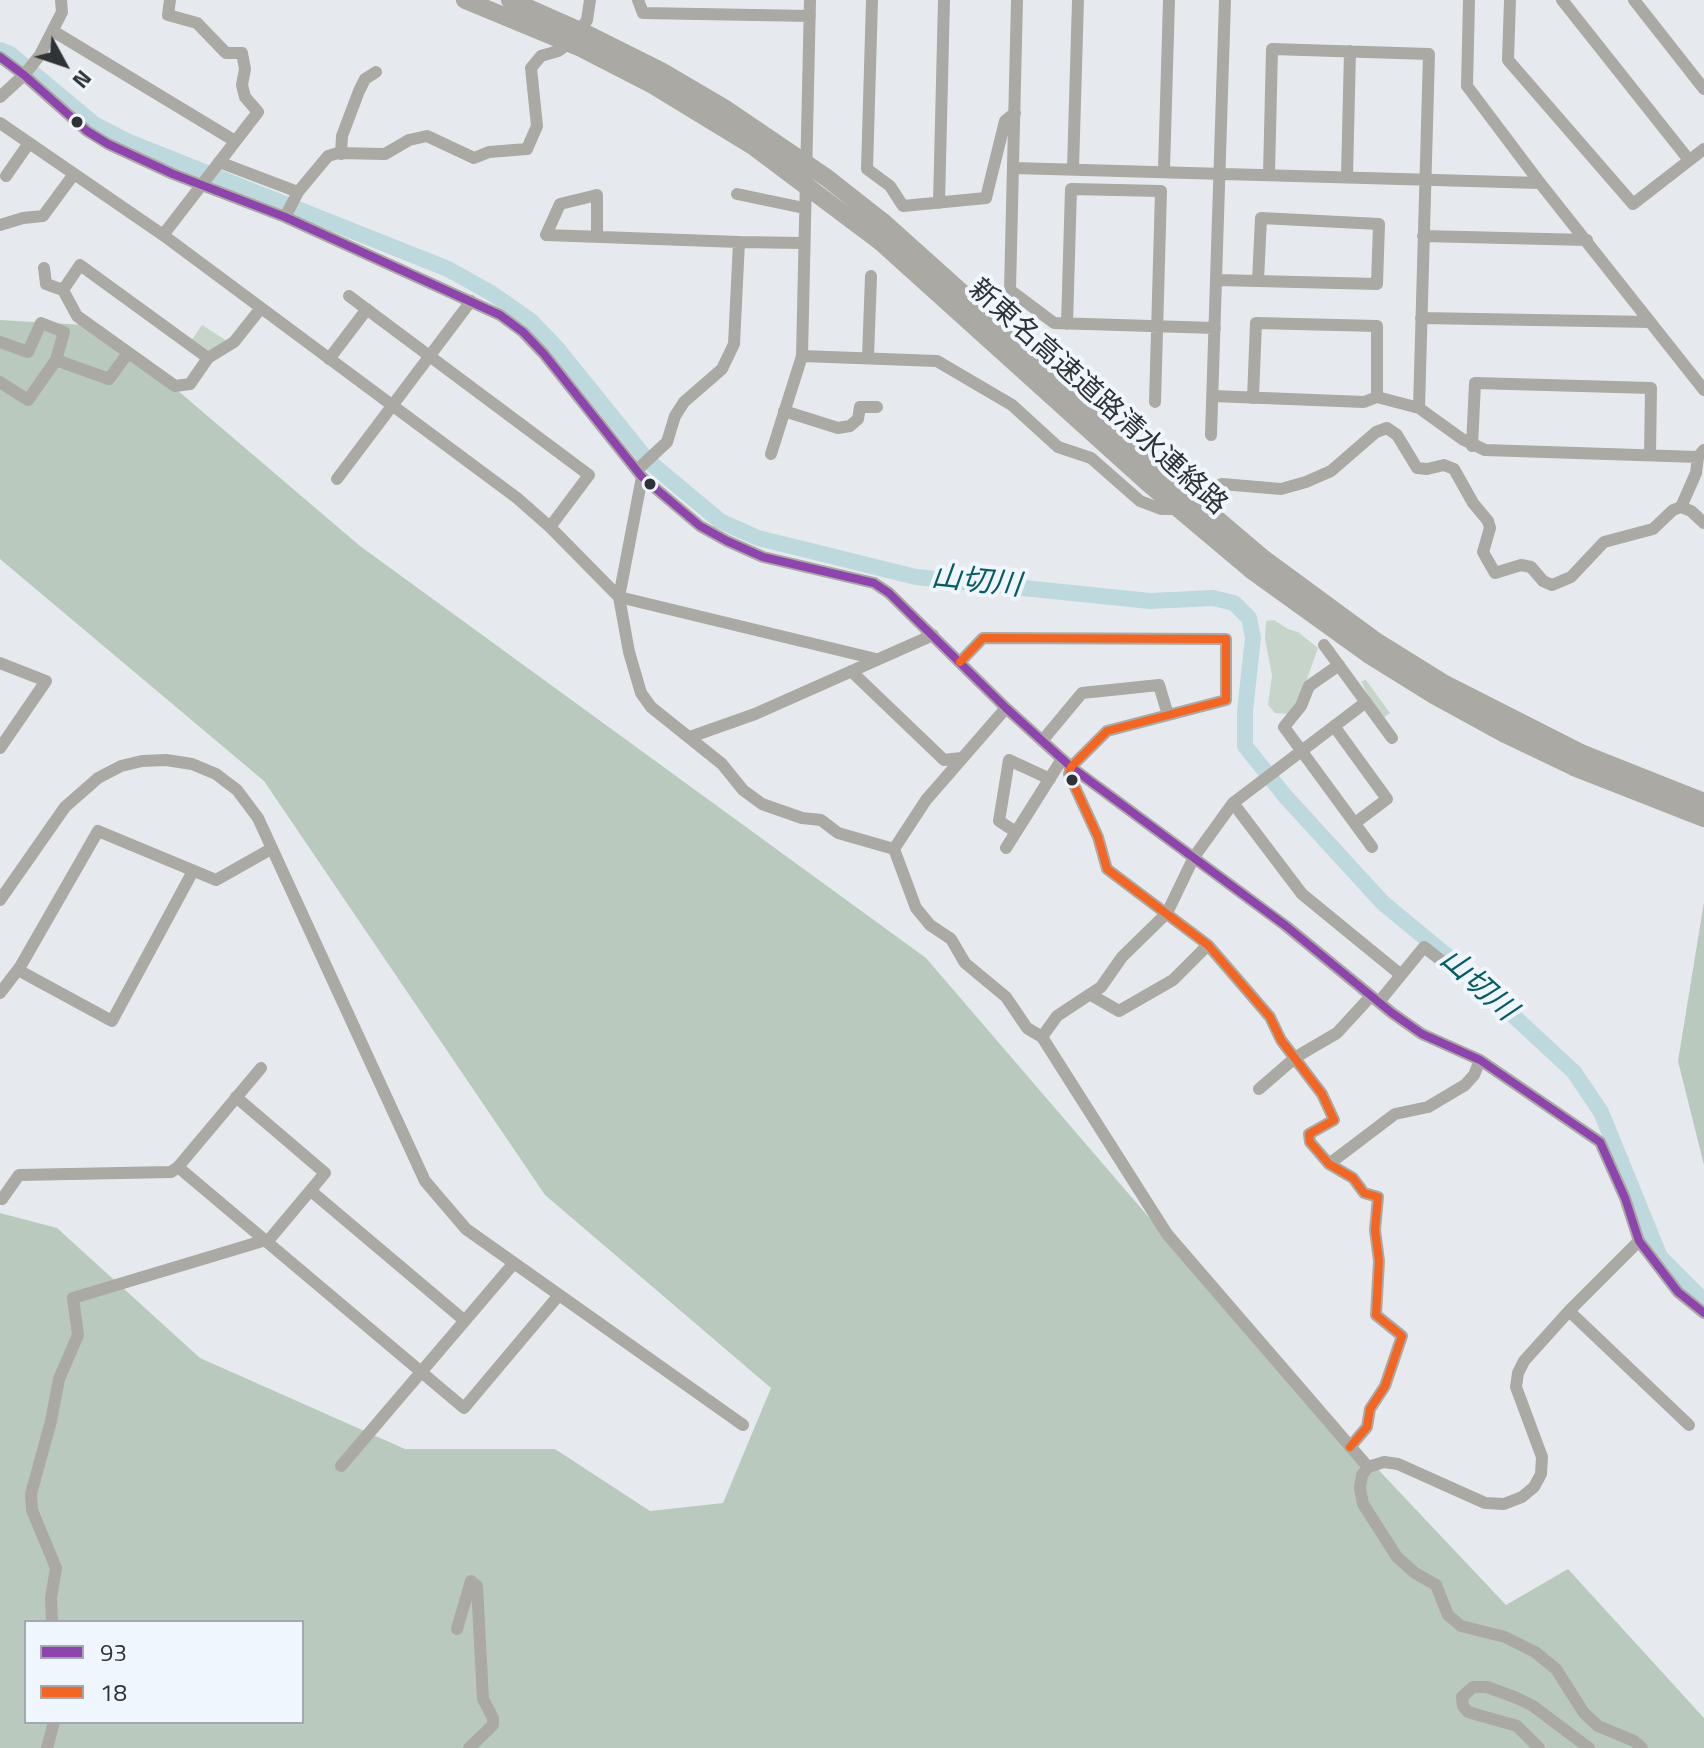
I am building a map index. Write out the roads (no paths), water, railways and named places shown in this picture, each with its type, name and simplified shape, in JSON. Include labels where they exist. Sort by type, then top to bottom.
[{"type":"highway","name":"新東名高速道路清水連絡路","points":[[465,0],[581,48],[653,85],[766,154],[881,242],[1152,476]]},
{"type":"highway","name":"新東名高速道路清水連絡路","points":[[510,0],[661,71],[724,108],[827,178],[883,222],[1264,580],[1368,654],[1507,735],[1704,802]]},
{"type":"highway","name":"新東名高速道路清水連絡路","points":[[1578,760],[1704,818]]},
{"type":"street","points":[[0,97],[40,55],[62,12],[61,0]]},
{"type":"street","points":[[163,235],[258,112],[245,97],[242,53],[226,53],[197,23],[168,15],[170,0]]},
{"type":"street","points":[[287,215],[297,193],[328,156],[385,154],[409,140],[427,136],[474,158],[489,152],[527,149],[537,126],[531,68],[541,56],[558,51],[572,41],[587,20],[590,0]]},
{"type":"street","points":[[638,0],[643,13],[810,16]]},
{"type":"street","points":[[771,454],[802,356],[810,0]]},
{"type":"street","points":[[872,0],[867,169],[890,186],[903,206],[986,198],[1005,121],[1015,113]]},
{"type":"street","points":[[939,203],[944,0]]},
{"type":"street","points":[[1017,0],[1010,290],[1054,323],[1215,328]]},
{"type":"street","points":[[1073,169],[1078,0]]},
{"type":"street","points":[[1164,170],[1169,0]]},
{"type":"street","points":[[1211,435],[1225,0]]},
{"type":"street","points":[[1469,0],[1467,86],[1704,390]]},
{"type":"street","points":[[1510,0],[1508,60],[1633,204],[1704,149]]},
{"type":"street","points":[[1562,0],[1689,160]]},
{"type":"street","points":[[1634,0],[1704,89]]},
{"type":"street","points":[[53,31],[235,141]]},
{"type":"street","points":[[1269,174],[1272,49],[1429,54],[1419,408]]},
{"type":"street","points":[[1347,176],[1350,51]]},
{"type":"street","points":[[0,57],[26,73],[87,131],[108,144],[173,174],[205,182],[287,215],[500,315],[523,332],[544,354],[641,471],[678,509],[727,541],[763,557],[874,583],[889,593],[1067,763],[1286,926],[1422,1034],[1480,1060],[1600,1142],[1625,1198],[1639,1241],[1678,1292],[1704,1313]]},
{"type":"street","points":[[341,154],[342,136],[359,91],[365,79],[376,72]]},
{"type":"street","points":[[0,123],[163,235],[517,498],[619,597],[876,659]]},
{"type":"street","points":[[6,176],[29,143]]},
{"type":"street","points":[[218,164],[297,193]]},
{"type":"street","points":[[1014,168],[1540,183]]},
{"type":"street","points":[[0,225],[43,216],[74,174]]},
{"type":"street","points":[[1067,324],[1071,189],[1161,191],[1155,402]]},
{"type":"street","points":[[737,194],[804,208]]},
{"type":"street","points":[[597,237],[597,195],[560,204],[546,235],[559,236],[739,242],[803,243]]},
{"type":"street","points":[[1217,280],[1377,284],[1379,224],[1261,218],[1258,281]]},
{"type":"street","points":[[1423,236],[1587,240]]},
{"type":"street","points":[[739,242],[734,344],[722,369],[684,402],[675,416],[667,442],[641,471],[619,597],[629,652],[641,693],[651,707],[722,764],[743,790],[762,804],[802,818],[821,820],[838,833],[894,849]]},
{"type":"street","points":[[63,290],[80,265],[208,358]]},
{"type":"street","points":[[44,268],[46,284],[63,290],[77,316],[175,386],[190,384],[208,358],[234,342],[261,308]]},
{"type":"street","points":[[868,357],[871,276]]},
{"type":"street","points":[[349,296],[589,475],[550,527]]},
{"type":"street","points":[[337,479],[471,301]]},
{"type":"street","points":[[329,359],[367,309]]},
{"type":"street","points":[[1421,318],[1650,322]]},
{"type":"street","points":[[0,342],[28,352],[41,323],[64,332],[56,360],[28,400],[0,382]]},
{"type":"street","points":[[1253,398],[1256,323],[1377,326],[1377,397]]},
{"type":"street","points":[[56,360],[109,379],[128,353]]},
{"type":"street","points":[[802,356],[937,361],[1012,405],[1058,447],[1091,458],[1140,501],[1161,509],[1173,509],[1201,492],[1222,484],[1281,489],[1306,482],[1331,471],[1376,432],[1387,428],[1397,435],[1417,468],[1444,465],[1454,469],[1473,503],[1488,521],[1490,528],[1483,552],[1495,573],[1521,565],[1531,567],[1543,581],[1552,585],[1571,577],[1604,542],[1653,529],[1673,510],[1681,507],[1691,511],[1704,523]]},
{"type":"street","points":[[1472,446],[1475,383],[1651,388],[1650,455]]},
{"type":"street","points":[[1213,396],[1364,402],[1377,397],[1419,408],[1472,446],[1485,450],[1650,455],[1701,453],[1681,507]]},
{"type":"street","points":[[784,411],[838,428],[850,426],[858,419],[860,407],[877,407]]},
{"type":"street","points":[[690,737],[755,714],[933,635]]},
{"type":"street","points":[[960,662],[983,638],[1226,639],[1226,700],[1107,731],[1050,779],[1006,848]]},
{"type":"street","points":[[1324,645],[1392,738]]},
{"type":"street","points":[[0,663],[46,681],[0,748]]},
{"type":"street","points":[[1339,665],[1309,686],[1301,706],[1284,727],[1372,847]]},
{"type":"street","points":[[851,671],[944,760],[961,758]]},
{"type":"street","points":[[1042,741],[1082,693],[1159,685],[1168,715]]},
{"type":"street","points":[[1042,1037],[1057,1016],[1101,987],[1122,957],[1167,913],[1194,857],[1233,803],[1366,702]]},
{"type":"street","points":[[894,849],[926,800],[1006,708]]},
{"type":"street","points":[[1334,726],[1387,799],[1355,823]]},
{"type":"street","points":[[0,900],[65,807],[82,790],[121,766],[166,760],[192,764],[216,774],[237,790],[258,818],[425,1181],[466,1229],[743,1425]]},
{"type":"street","points":[[1016,832],[999,821],[1009,760],[1050,779]]},
{"type":"street","points":[[1067,763],[1069,774],[1098,837],[1107,869],[1208,945],[1270,1017],[1281,1040],[1322,1094],[1334,1120],[1309,1134],[1310,1142],[1329,1164],[1345,1171],[1364,1193],[1378,1197],[1375,1230],[1379,1261],[1376,1315],[1402,1336],[1385,1386],[1370,1409],[1367,1427],[1350,1447]]},
{"type":"street","points":[[1233,803],[1302,894],[1401,975]]},
{"type":"street","points":[[0,993],[18,970],[98,831],[216,880],[271,849]]},
{"type":"street","points":[[894,849],[916,908],[930,925],[951,939],[965,963],[1006,997],[1027,1028],[1042,1037],[1167,1234],[1368,1467]]},
{"type":"street","points":[[18,970],[112,1021],[193,871]]},
{"type":"street","points":[[1091,995],[1119,1011],[1173,980],[1208,945]]},
{"type":"street","points":[[1259,1089],[1296,1057],[1337,1033],[1401,975],[1424,947],[1452,969]]},
{"type":"street","points":[[1329,1164],[1395,1114],[1428,1107],[1465,1085],[1474,1075],[1480,1060]]},
{"type":"street","points":[[2,1199],[19,1175],[171,1172],[261,1068]]},
{"type":"street","points":[[52,1620],[51,1598],[56,1568],[32,1510],[31,1494],[59,1379],[78,1335],[73,1298],[267,1240],[325,1173],[236,1097]]},
{"type":"street","points":[[178,1167],[464,1408],[559,1295]]},
{"type":"street","points":[[311,1191],[465,1321]]},
{"type":"street","points":[[1639,1241],[1569,1311],[1524,1361],[1518,1373],[1516,1387],[1542,1457],[1541,1474],[1534,1487],[1522,1497],[1504,1504],[1485,1503],[1398,1464],[1384,1462],[1368,1467],[1360,1479],[1363,1504],[1397,1557],[1415,1573],[1436,1585],[1448,1615],[1461,1626],[1505,1637],[1535,1652],[1556,1669],[1584,1713],[1598,1726],[1634,1741],[1642,1748]]},
{"type":"street","points":[[341,1466],[514,1263]]},
{"type":"street","points":[[1569,1311],[1689,1425]]},
{"type":"street","points":[[457,1629],[471,1581],[477,1586],[483,1699],[493,1718],[493,1725],[469,1748]]},
{"type":"street","points":[[1539,1748],[1517,1726],[1468,1712],[1463,1706],[1462,1697],[1473,1687],[1487,1687],[1517,1698],[1555,1721],[1589,1748]]},
{"type":"street","points":[[47,1748],[53,1724]]},
{"type":"waterway","name":"山切川","points":[[0,50],[10,54],[94,124],[129,142],[448,269],[491,293],[530,320],[557,348],[648,461],[720,521],[758,538],[916,577],[1150,601],[1213,598],[1234,603],[1249,618],[1253,638],[1245,711],[1245,746],[1285,796],[1383,903],[1464,970],[1574,1072],[1601,1112],[1660,1257],[1704,1301]]}]
